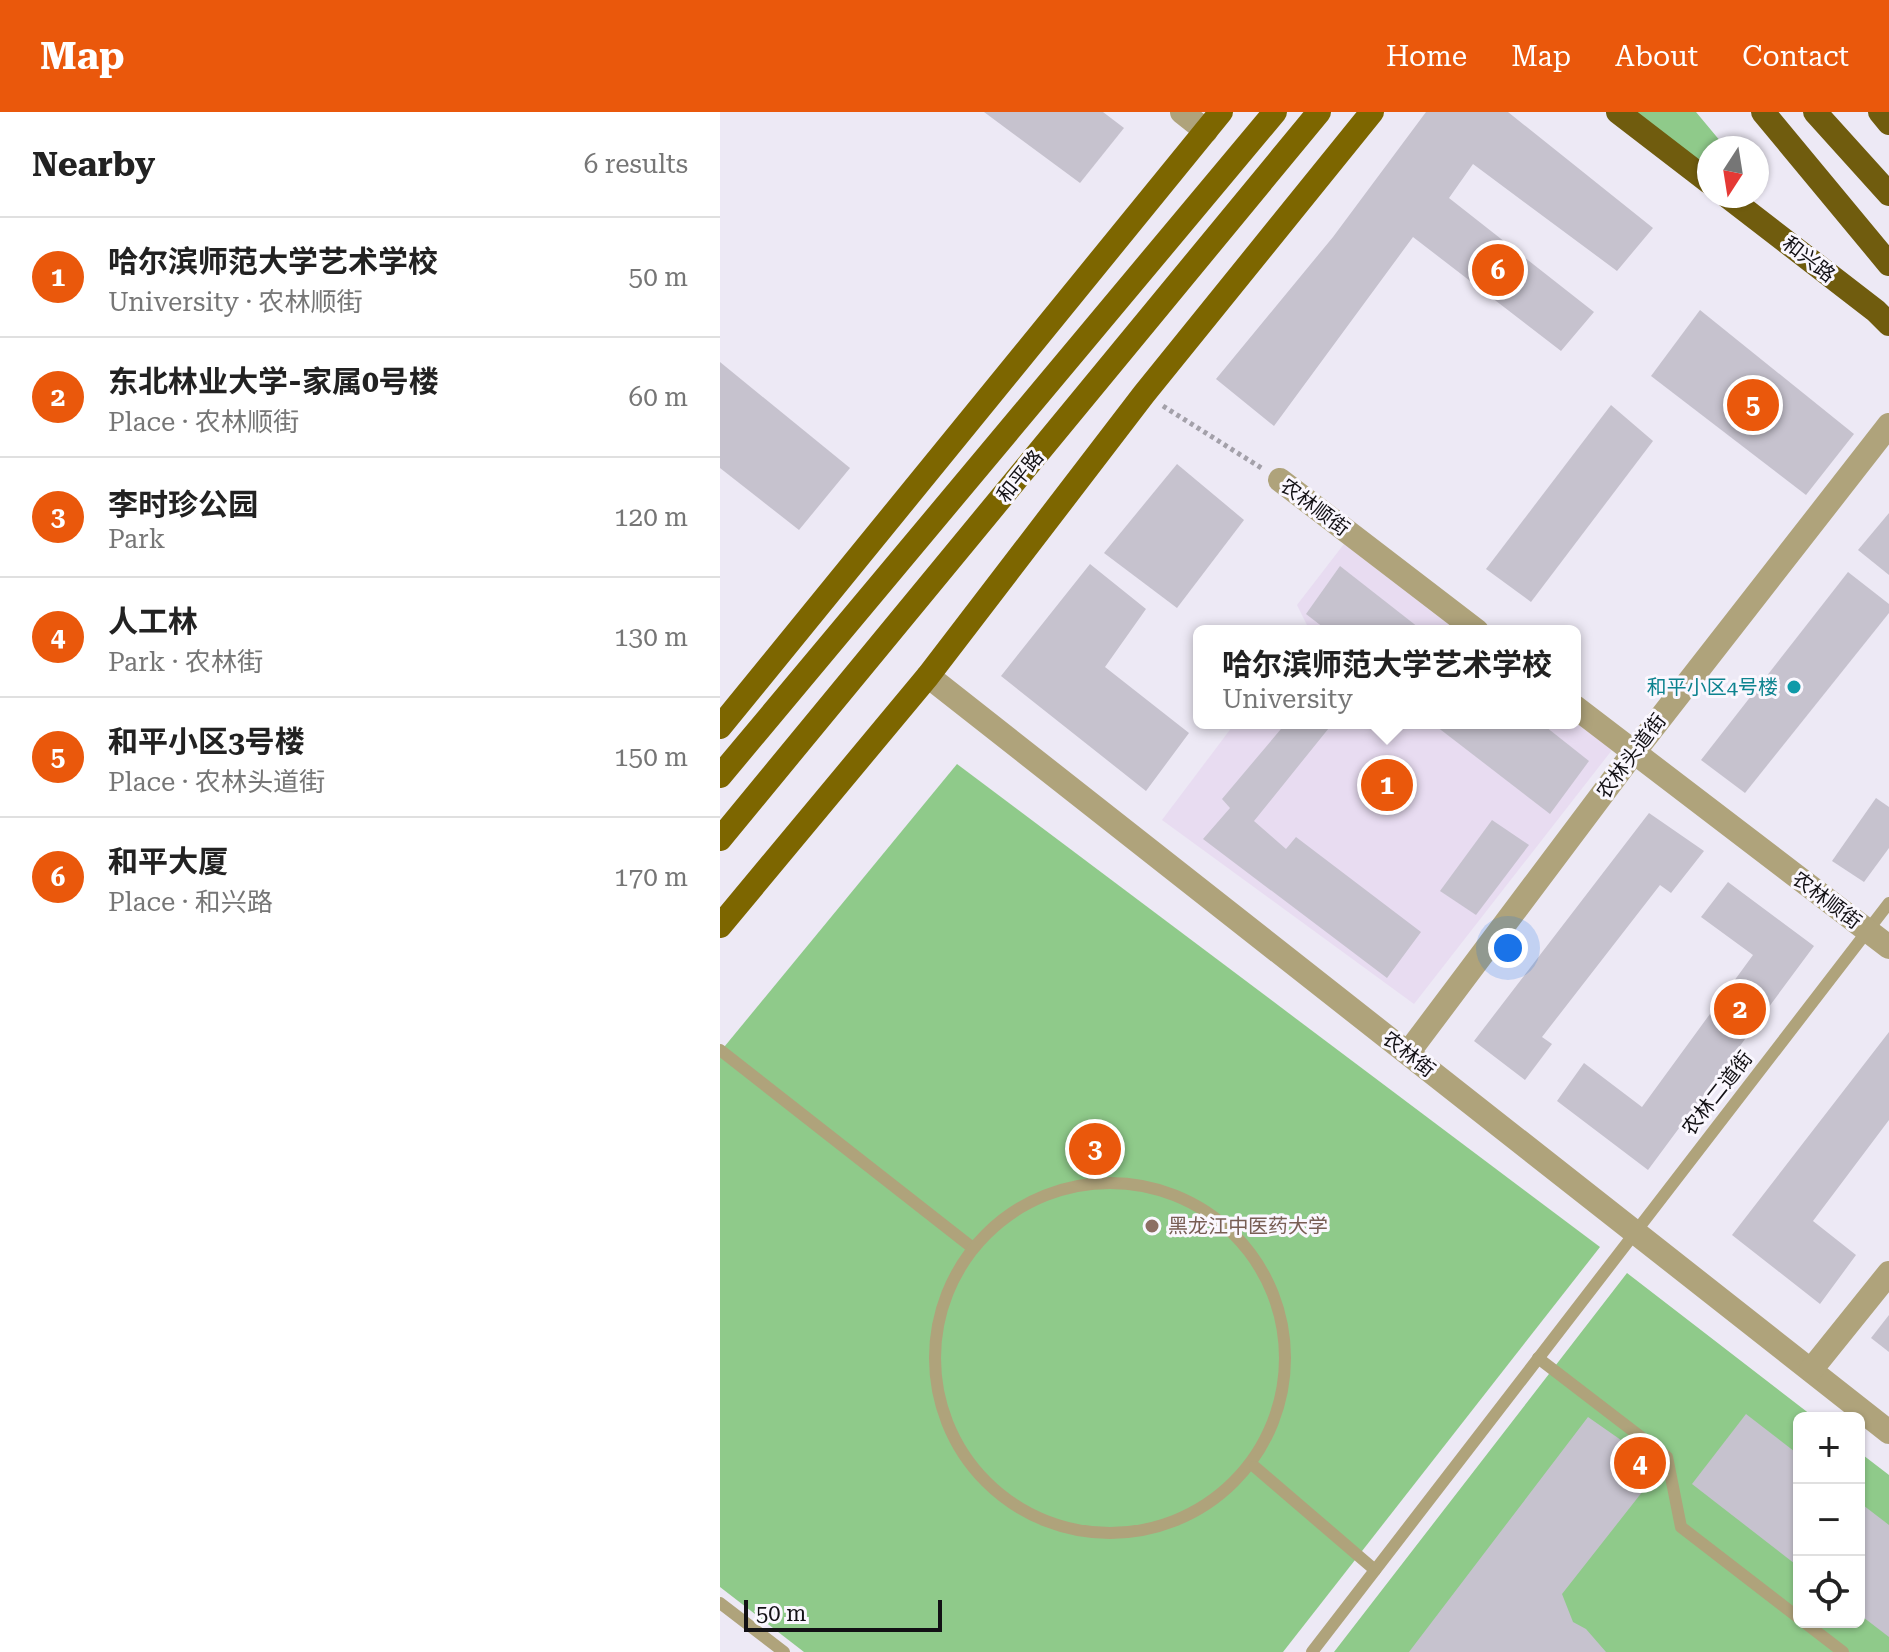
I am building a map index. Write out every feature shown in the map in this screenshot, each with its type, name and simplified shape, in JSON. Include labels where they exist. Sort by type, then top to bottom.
[{"type":"highway","points":[[1618,112],[1697,173]]},
{"type":"highway","points":[[1763,112],[1889,264]]},
{"type":"highway","points":[[1815,112],[1889,194]]},
{"type":"highway","points":[[1880,112],[1889,123]]},
{"type":"highway","name":"和兴路","points":[[1743,208],[1889,324]]},
{"type":"main road","name":"和平路","points":[[720,776],[1275,112]]},
{"type":"main road","name":"和平路","points":[[720,839],[1319,112]]},
{"type":"main road","points":[[720,926],[928,676],[1144,394],[1372,112]]},
{"type":"main road","points":[[720,727],[1214,122]]},
{"type":"street","points":[[1182,112],[1214,122]]},
{"type":"street","name":"农林头道街","points":[[1408,1053],[1634,752],[1887,433]]},
{"type":"street","name":"农林顺街","points":[[1280,480],[1469,625]]},
{"type":"street","name":"农林街","points":[[928,676],[1889,1432]]},
{"type":"street","name":"农林顺街","points":[[1581,712],[1889,947]]},
{"type":"street","points":[[1811,1370],[1889,1273]]},
{"type":"lane","name":"农林二道街","points":[[1312,1652],[1889,903]]},
{"type":"lane","points":[[720,1050],[969,1245]]},
{"type":"lane","points":[[1117,1183],[1169,1194],[1216,1219],[1244,1249],[1271,1287],[1287,1333],[1276,1430],[1255,1467],[1219,1496],[1175,1518],[1131,1532],[1087,1533],[1047,1523],[999,1499],[952,1434],[938,1390],[934,1347],[941,1302],[969,1245],[985,1227],[1024,1204],[1069,1188],[1117,1183]]},
{"type":"lane","points":[[1538,1358],[1667,1457],[1681,1527],[1793,1614]]},
{"type":"lane","points":[[1255,1467],[1375,1570]]},
{"type":"lane","points":[[720,1603],[784,1652]]},
{"type":"lane","points":[[1812,1628],[1843,1652]]},
{"type":"path","name":"农林顺街","points":[[1144,394],[1280,480]]},
{"type":"shaded area","points":[[1344,544],[1449,625],[1307,625],[1297,605]]},
{"type":"shaded area","points":[[1581,726],[1612,750],[1414,1004],[1162,820],[1230,729],[1581,729]]},
{"type":"green space","points":[[1620,112],[1696,112],[1716,136],[1697,136],[1697,171]]},
{"type":"green space","name":"黑龙江中医药大学","points":[[957,764],[1600,1247],[1283,1652],[804,1652],[720,1587],[720,1052]]},
{"type":"green space","points":[[1627,1273],[1807,1412],[1793,1412],[1793,1628],[1865,1628],[1865,1457],[1889,1475],[1889,1652],[1334,1652]]},
{"type":"building","points":[[984,112],[1103,112],[1124,128],[1080,183]]},
{"type":"building","points":[[1426,112],[1508,112],[1653,228],[1617,271],[1473,164],[1449,198],[1594,312],[1561,351],[1413,237],[1274,426],[1216,379],[1333,237]]},
{"type":"building","points":[[1700,310],[1854,434],[1806,495],[1651,376]]},
{"type":"building","points":[[720,362],[850,468],[799,530],[720,468]]},
{"type":"building","points":[[1611,405],[1653,441],[1531,602],[1486,569]]},
{"type":"building","points":[[1177,464],[1244,520],[1177,608],[1104,553]]},
{"type":"building","points":[[1889,513],[1889,575],[1858,550]]},
{"type":"building","points":[[1090,564],[1146,609],[1105,667],[1189,733],[1146,791],[1001,676]]},
{"type":"building","points":[[1340,566],[1415,625],[1320,625],[1306,614]]},
{"type":"building","name":"和平小区4号楼","points":[[1848,572],[1889,604],[1889,613],[1745,793],[1701,760]]},
{"type":"building","points":[[1281,729],[1328,729],[1254,821],[1286,849],[1296,837],[1421,932],[1387,978],[1203,839],[1230,808],[1222,799]]},
{"type":"building","points":[[1440,729],[1549,729],[1589,761],[1550,814]]},
{"type":"building","points":[[1876,798],[1889,807],[1889,848],[1864,882],[1832,861]]},
{"type":"building","points":[[1649,813],[1704,851],[1671,893],[1660,885],[1542,1037],[1552,1044],[1525,1080],[1474,1041]]},
{"type":"building","points":[[1492,820],[1529,845],[1476,915],[1440,891]]},
{"type":"building","points":[[1728,882],[1814,946],[1648,1170],[1557,1101],[1584,1063],[1642,1107],[1753,955],[1701,917]]},
{"type":"building","points":[[1889,1032],[1889,1120],[1813,1221],[1856,1255],[1820,1304],[1732,1235]]},
{"type":"building","points":[[1889,1315],[1889,1352],[1871,1338]]},
{"type":"building","points":[[1746,1414],[1793,1450],[1793,1562],[1692,1484]]},
{"type":"building","points":[[1588,1417],[1661,1468],[1562,1594],[1573,1622],[1586,1629],[1606,1652],[1409,1652]]},
{"type":"building","points":[[1865,1507],[1889,1525],[1889,1637],[1865,1619]]},
{"type":"place","name":"和平大厦","points":[[1498,270]]},
{"type":"place","name":"和平小区3号楼","points":[[1753,405]]},
{"type":"place","name":"和平小区4号楼","points":[[1794,687]]},
{"type":"place","name":"哈尔滨师范大学艺术学校","points":[[1387,785]]},
{"type":"place","name":"东北林业大学-家属0号楼","points":[[1740,1009]]},
{"type":"place","name":"李时珍公园","points":[[1095,1149]]},
{"type":"place","name":"黑龙江中医药大学","points":[[1152,1226]]},
{"type":"place","name":"人工林","points":[[1640,1463]]}]
